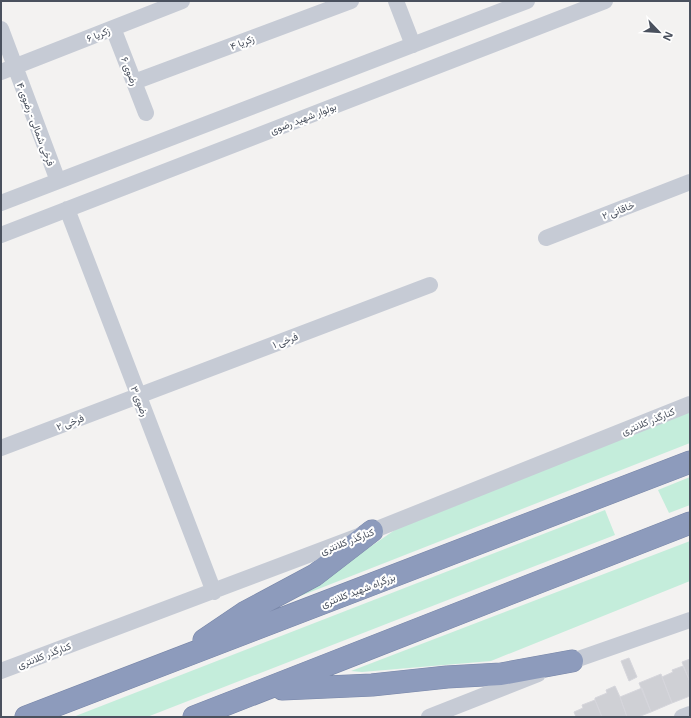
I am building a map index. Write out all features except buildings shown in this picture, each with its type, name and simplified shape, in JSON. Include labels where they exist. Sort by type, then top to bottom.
[{"type":"highway","name":"بزرگراه شهید کلانتری","points":[[26,717],[690,462]]},
{"type":"highway","points":[[194,717],[690,523]]},
{"type":"highway","points":[[173,661],[244,613],[315,575],[372,531]]},
{"type":"highway","points":[[263,690],[372,685],[447,677],[500,674],[572,661]]},
{"type":"street","name":"زکریا ۶","points":[[8,70],[182,1]]},
{"type":"street","name":"زکریا ۴","points":[[134,82],[351,1]]},
{"type":"street","points":[[396,1],[413,45]]},
{"type":"street","points":[[1,204],[527,1]]},
{"type":"street","name":"بولوار شهید رضوی","points":[[1,235],[605,1]]},
{"type":"street","name":"رضوی ۶","points":[[113,28],[146,114]]},
{"type":"street","name":"فرخی شمالی - رضوی ۴","points":[[1,29],[8,70],[58,182]]},
{"type":"street","name":"خاقانی ۲","points":[[546,238],[690,182]]},
{"type":"street","name":"رضوی ۳","points":[[67,209],[214,592]]},
{"type":"street","name":"فرخی ۱","points":[[139,396],[430,285]]},
{"type":"street","name":"فرخی ۲","points":[[1,448],[139,396]]},
{"type":"street","name":"کنارگذر کلانتری","points":[[1,671],[214,592],[372,531],[690,404]]},
{"type":"street","points":[[430,717],[572,661],[690,620]]},
{"type":"street","points":[[682,717],[690,714]]},
{"type":"green space","points":[[690,411],[690,443],[280,604],[329,575],[408,521]]},
{"type":"green space","points":[[690,477],[690,505],[669,513],[658,490]]},
{"type":"green space","points":[[605,510],[615,535],[147,717],[73,717]]},
{"type":"green space","points":[[690,541],[690,581],[491,661],[362,672],[351,671]]}]
